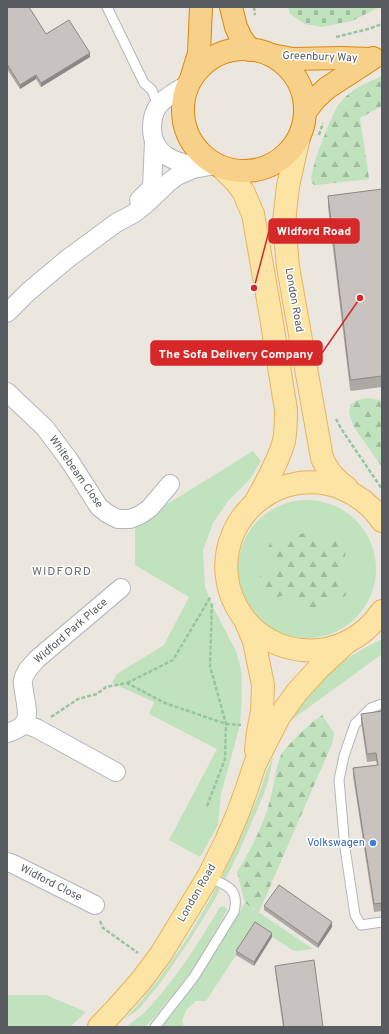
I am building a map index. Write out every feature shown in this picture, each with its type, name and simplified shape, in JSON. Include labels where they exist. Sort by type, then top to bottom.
[{"type":"highway","points":[[190,82],[198,70],[212,58],[222,53],[234,50],[260,52],[275,57],[287,67],[296,78],[314,116],[304,122],[308,140],[276,162],[252,171],[230,170],[213,166],[198,151],[192,143],[184,124],[183,110],[184,97],[199,53],[201,7]]},
{"type":"highway","points":[[231,7],[236,27],[241,38],[260,52]]},
{"type":"highway","name":"Greenbury Way","points":[[260,52],[294,59],[376,57]]},
{"type":"highway","name":"Greenbury Way","points":[[314,116],[315,99],[327,88],[376,57]]},
{"type":"main road","name":"London Road","points":[[308,140],[288,186],[284,222],[288,267],[322,458],[326,469],[336,480],[357,496]]},
{"type":"main road","points":[[213,166],[235,181],[243,191],[253,214],[286,410],[284,441],[270,476],[256,502]]},
{"type":"main road","points":[[382,521],[374,511],[357,496],[333,485],[318,482],[291,484],[269,493],[256,502],[243,516],[235,528],[228,548],[226,561],[230,592],[236,607],[245,620],[257,632],[277,644],[291,649],[316,651],[333,648],[382,627]]},
{"type":"main road","name":"London Road","points":[[99,1027],[140,982],[154,963],[208,877],[238,813],[255,764],[279,717],[297,692],[318,669],[352,639],[364,632],[382,611]]},
{"type":"main road","name":"London Road","points":[[245,620],[254,641],[263,685],[262,710],[255,764]]},
{"type":"street","points":[[116,223],[152,187],[154,141],[152,124],[158,106],[169,95],[190,82]]},
{"type":"street","points":[[154,141],[164,155],[175,161],[185,164],[213,166]]},
{"type":"street","points":[[7,313],[28,292],[66,260],[116,223],[133,214],[169,182],[178,176],[193,170],[213,166]]},
{"type":"street","name":"Whitebeam Close","points":[[7,392],[45,428],[57,442],[99,507],[108,514],[118,519],[130,519],[140,515],[150,508],[170,484]]},
{"type":"street","name":"Widford Park Place","points":[[30,726],[23,680],[27,670],[37,659],[121,588]]},
{"type":"street","points":[[7,733],[30,726],[116,772]]},
{"type":"street","name":"Widford Close","points":[[7,862],[94,905]]},
{"type":"lane","points":[[107,7],[144,83],[152,90],[158,106]]},
{"type":"lane","points":[[382,704],[371,708],[355,724],[344,756],[339,780],[345,848],[355,915],[361,925],[382,922]]},
{"type":"lane","points":[[155,1027],[194,977],[234,912],[236,903],[234,893],[230,887],[208,877]]},
{"type":"path","points":[[332,38],[382,24]]},
{"type":"path","points":[[308,140],[314,116]]},
{"type":"path","points":[[334,415],[342,430],[382,489]]},
{"type":"path","points":[[30,726],[78,699],[97,694],[106,687],[127,683],[173,660],[212,596],[210,666],[226,724],[225,759],[207,806]]},
{"type":"path","points":[[127,683],[165,703],[226,724],[243,726]]},
{"type":"path","points":[[94,905],[102,928],[154,963]]},
{"type":"green space","points":[[288,7],[380,7],[352,21],[322,27],[305,24],[290,14]]},
{"type":"green space","points":[[382,76],[382,106],[360,118],[369,179],[314,185],[312,182],[312,176],[317,156],[326,131],[339,104],[353,91]]},
{"type":"green space","points":[[368,398],[380,400],[382,402],[382,467],[354,427],[349,413],[350,405],[357,400]]},
{"type":"green space","points":[[253,451],[261,461],[250,479],[228,501],[213,523],[203,550],[205,587],[215,611],[236,651],[241,669],[242,697],[240,725],[221,794],[218,825],[200,857],[169,840],[217,749],[149,714],[154,702],[112,683],[117,674],[164,645],[189,597],[135,565],[135,524]]},
{"type":"green space","points":[[300,500],[314,500],[340,508],[356,520],[368,536],[371,543],[375,556],[375,582],[371,595],[368,602],[356,618],[340,630],[333,633],[314,638],[300,638],[274,630],[258,618],[246,602],[243,595],[238,576],[238,562],[246,536],[258,520],[274,508],[281,505]]},
{"type":"green space","points":[[313,531],[320,541],[326,542],[342,540],[346,554],[337,572],[345,587],[346,595],[339,601],[330,601],[320,604],[313,610],[303,611],[296,606],[292,597],[287,594],[275,598],[265,596],[261,591],[258,580],[272,567],[271,556],[268,548],[271,540],[288,534],[296,535]]},
{"type":"green space","points":[[382,639],[382,654],[290,721],[312,691],[327,674],[346,659]]},
{"type":"green space","points":[[322,715],[334,733],[332,744],[259,912],[245,903],[237,872],[252,847],[264,819],[278,763],[282,753],[304,729]]},
{"type":"green space","points":[[273,757],[269,778],[263,796],[238,854],[215,899],[188,943],[161,982],[138,1010],[126,1018],[161,976],[205,909],[230,861]]},
{"type":"green space","points":[[245,903],[313,949],[294,951],[255,926],[206,1001],[196,1001],[187,1009],[182,1020],[184,1027],[156,1027],[155,1026],[198,980]]},
{"type":"green space","points":[[224,906],[227,910],[213,936],[198,961],[172,997],[145,1026],[127,1027],[146,1011],[167,987],[195,948],[220,907]]},
{"type":"green space","points":[[7,995],[46,995],[86,1012],[70,1027],[7,1027]]},
{"type":"building","points":[[7,7],[29,7],[46,34],[69,20],[90,53],[41,83],[36,75],[20,85],[7,64]]},
{"type":"building","points":[[382,189],[382,376],[351,380],[328,196]]},
{"type":"building","name":"Volkswagen","points":[[382,711],[382,903],[374,904],[353,768],[378,765],[376,753],[367,754],[361,714]]},
{"type":"building","points":[[279,885],[332,922],[318,944],[264,906]]},
{"type":"building","points":[[255,922],[272,933],[254,962],[236,951]]},
{"type":"building","points":[[314,960],[323,1027],[284,1027],[275,966]]},
{"type":"place","name":"Widford Road","points":[[254,288]]},
{"type":"place","name":"The Sofa Delivery Company","points":[[360,298]]},
{"type":"place","name":"Volkswagen","points":[[373,843]]},
{"type":"district","name":"WIDFORD","points":[[62,572]]}]
